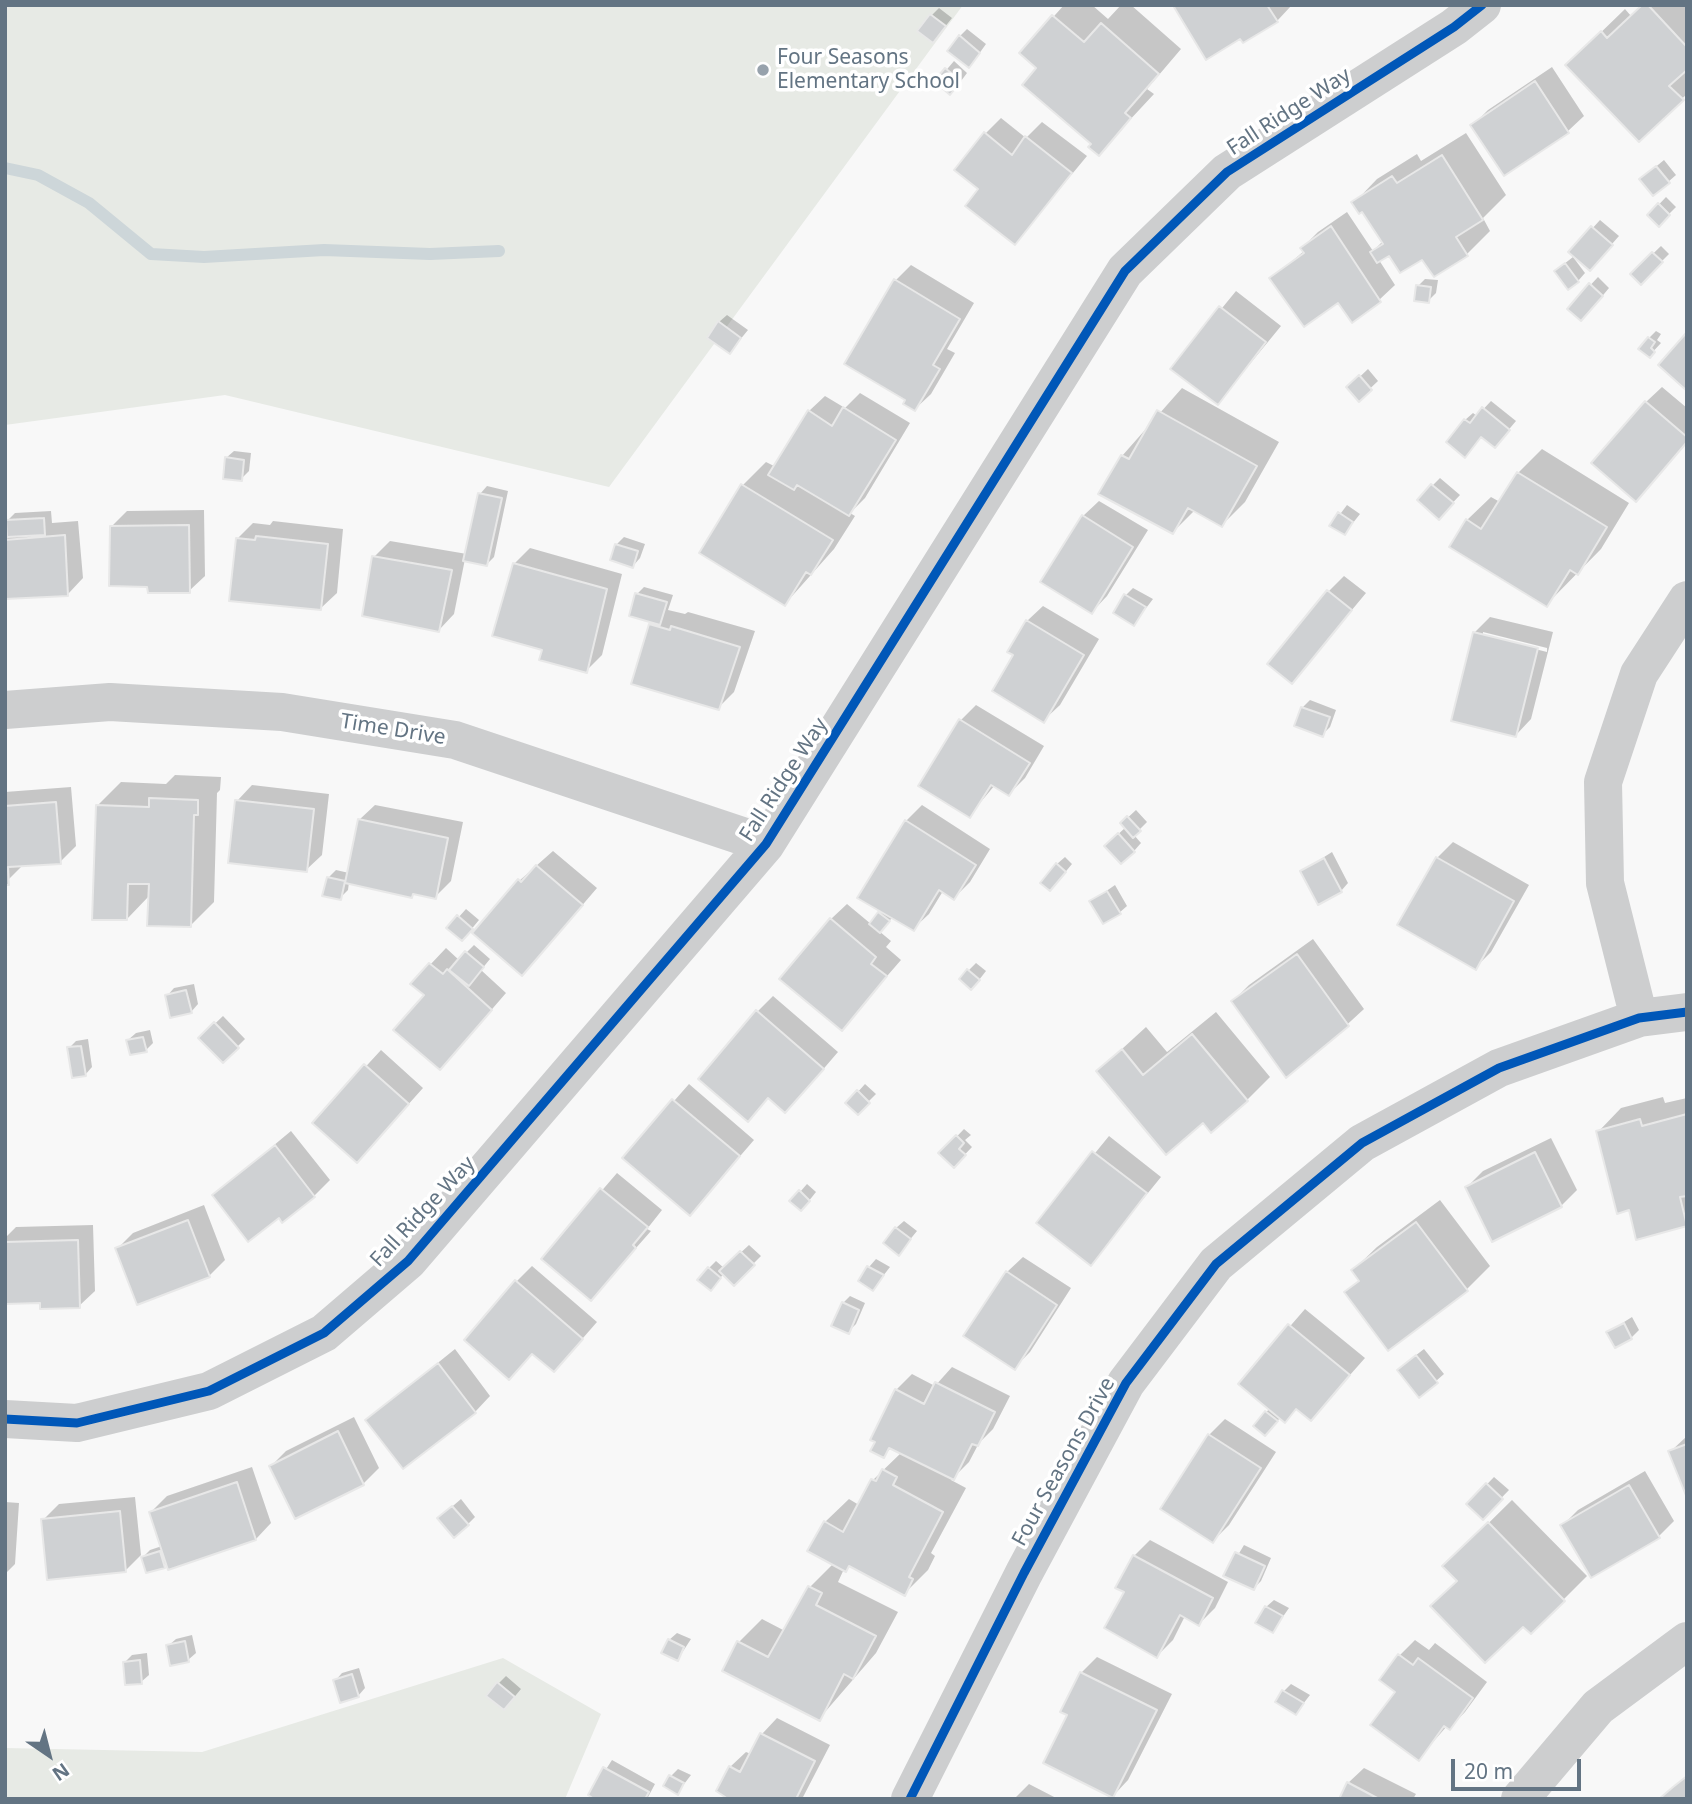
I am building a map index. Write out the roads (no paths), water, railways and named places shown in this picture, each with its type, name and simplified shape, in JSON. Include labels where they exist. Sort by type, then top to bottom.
[{"type":"street","name":"Fall Ridge Way","points":[[5,1419],[77,1423],[209,1391],[324,1333],[408,1261],[766,844],[1125,271],[1227,172],[1454,27],[1482,5]]},
{"type":"street","points":[[1639,1018],[1605,883],[1603,782],[1640,674],[1687,600]]},
{"type":"street","name":"Time Drive","points":[[5,710],[110,702],[282,712],[455,740],[766,844]]},
{"type":"street","name":"Four Seasons Drive","points":[[909,1799],[1024,1573],[1126,1383],[1216,1264],[1362,1143],[1499,1068],[1639,1018],[1687,1012]]},
{"type":"street","points":[[1520,1799],[1598,1707],[1687,1641]]},
{"type":"waterway","points":[[5,168],[38,175],[89,203],[151,254],[204,257],[324,250],[430,254],[499,251]]},
{"type":"place","name":"Four Seasons Elementary School","points":[[763,70]]}]
